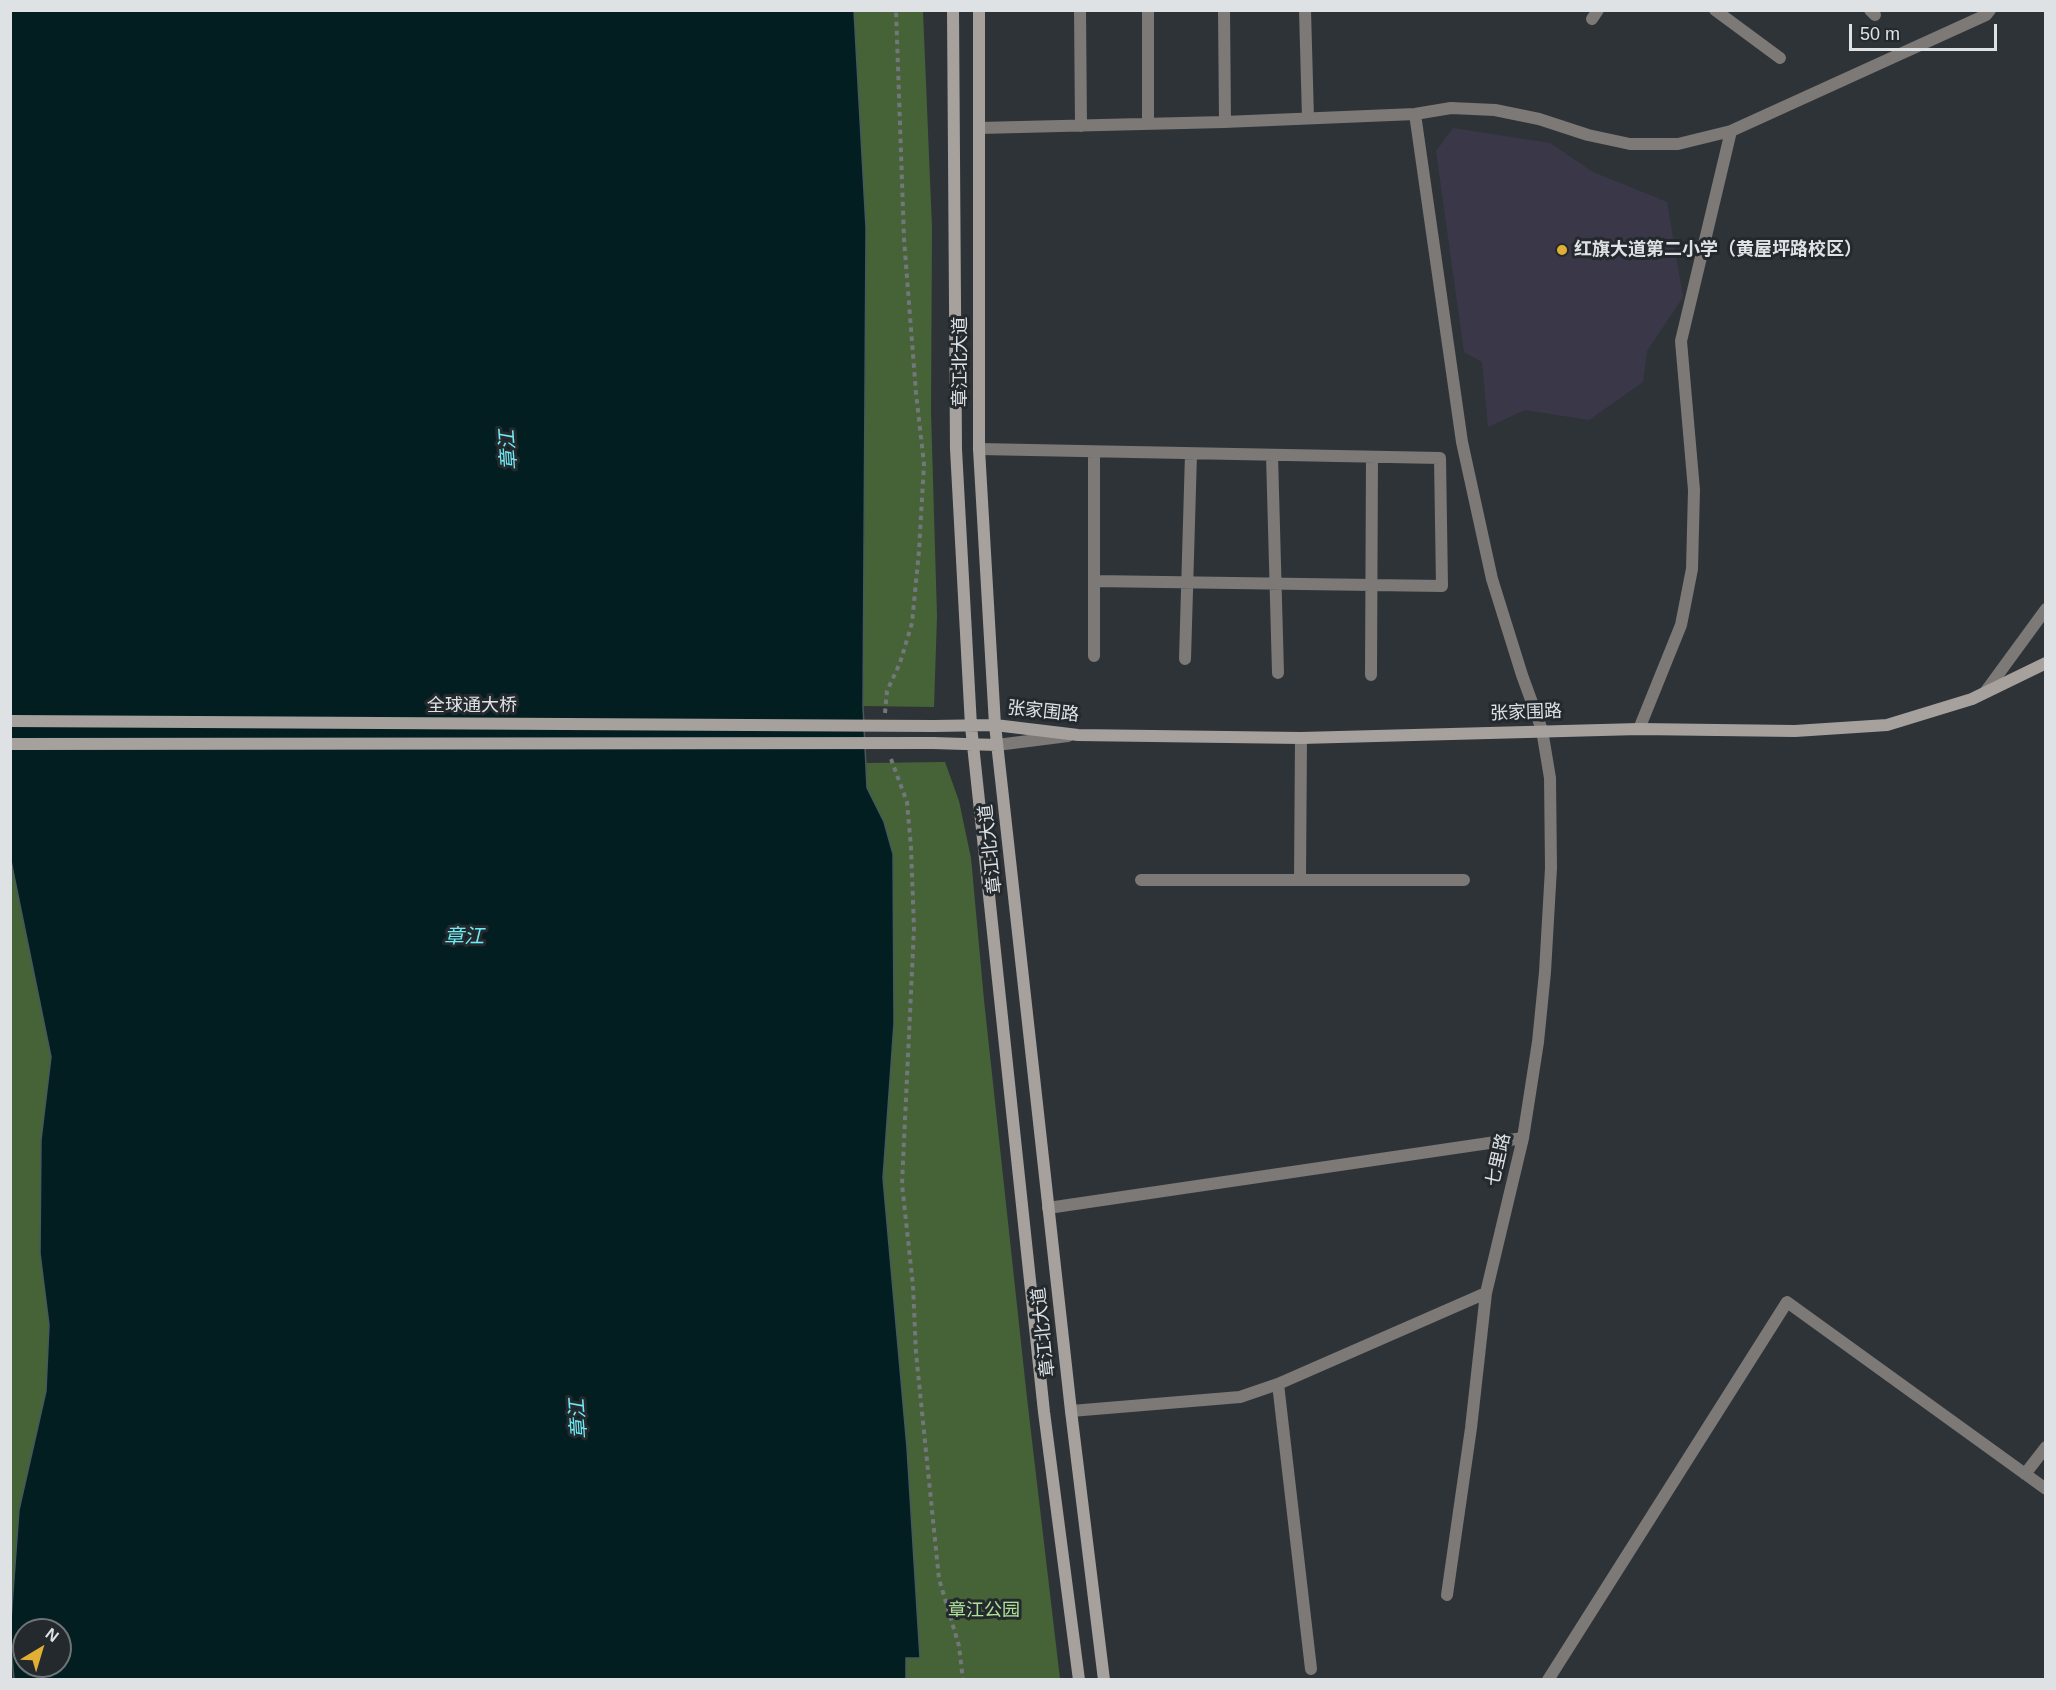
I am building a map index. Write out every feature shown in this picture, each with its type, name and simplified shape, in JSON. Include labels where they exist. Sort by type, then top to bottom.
[{"type":"main road","name":"章江北大道","points":[[953,10],[956,449],[971,726],[1044,1412],[1078,1680]]},
{"type":"main road","name":"章江北大道","points":[[979,10],[979,450],[995,725],[1071,1411],[1104,1680]]},
{"type":"main road","name":"张家围路","points":[[971,726],[995,725],[1078,735],[1300,738],[1542,730],[1795,731],[1887,725],[1971,699],[2046,663]]},
{"type":"main road","name":"全球通大桥","points":[[10,722],[971,726]]},
{"type":"main road","name":"全球通大桥","points":[[10,744],[933,743],[997,745]]},
{"type":"street","points":[[1080,10],[1081,126]]},
{"type":"street","points":[[1148,10],[1148,124]]},
{"type":"street","points":[[1224,10],[1225,122]]},
{"type":"street","points":[[1305,10],[1308,118]]},
{"type":"street","points":[[1715,10],[1780,58]]},
{"type":"street","points":[[979,128],[1225,122],[1415,114],[1451,108],[1495,110],[1539,118],[1588,135],[1630,144],[1678,144],[1731,131],[1986,15],[1990,10]]},
{"type":"street","name":"七里路","points":[[1415,114],[1462,442],[1492,579],[1542,730],[1550,778],[1551,868],[1541,1019],[1523,1138],[1486,1293],[1471,1428],[1447,1595]]},
{"type":"street","points":[[1639,729],[1681,626],[1692,569],[1694,490],[1681,341],[1731,131]]},
{"type":"street","points":[[979,450],[1440,458],[1442,586],[1094,580]]},
{"type":"street","points":[[1094,453],[1094,656]]},
{"type":"street","points":[[1185,659],[1191,454]]},
{"type":"street","points":[[1272,455],[1278,673]]},
{"type":"street","points":[[1371,675],[1372,457]]},
{"type":"street","points":[[1986,692],[2046,609]]},
{"type":"street","points":[[997,745],[1078,735]]},
{"type":"street","points":[[1299,879],[1300,738]]},
{"type":"street","points":[[1141,880],[1464,880]]},
{"type":"street","points":[[1048,1208],[1523,1138]]},
{"type":"street","points":[[1071,1411],[1240,1397],[1278,1384],[1486,1293]]},
{"type":"street","points":[[1548,1680],[1787,1302],[2046,1489]]},
{"type":"street","points":[[1278,1384],[1311,1669]]},
{"type":"street","points":[[2025,1474],[2046,1447]]},
{"type":"path","points":[[884,715],[887,691],[900,663],[912,623],[924,464],[904,239],[896,10]]},
{"type":"path","points":[[891,757],[907,802],[914,928],[902,1184],[916,1353],[939,1579],[959,1646],[963,1680]]},
{"type":"shaded area","name":"红旗大道第二小学（黄屋坪路校区）","points":[[1453,128],[1550,143],[1593,172],[1667,202],[1683,297],[1647,351],[1643,382],[1589,420],[1525,410],[1488,427],[1482,362],[1464,352],[1436,151]]},
{"type":"green space","points":[[854,11],[923,11],[932,228],[931,412],[937,616],[934,707],[863,706],[866,228]]},
{"type":"green space","name":"章江公园","points":[[945,762],[959,801],[971,858],[1027,1398],[1060,1679],[906,1679],[906,1658],[920,1658],[907,1448],[883,1178],[894,1023],[893,854],[884,822],[867,788],[866,763]]},
{"type":"green space","points":[[11,856],[51,1057],[41,1140],[40,1253],[49,1325],[46,1391],[19,1510],[11,1634]]},
{"type":"water","name":"章江","points":[[10,11],[854,11],[866,228],[863,706],[867,788],[884,822],[893,854],[894,1023],[883,1178],[907,1448],[920,1658],[906,1658],[906,1679],[14,1679],[72,1678],[72,1618],[12,1618],[12,1656],[10,1634],[19,1510],[46,1391],[49,1325],[40,1253],[41,1140],[51,1057],[10,856]]},
{"type":"place","name":"红旗大道第二小学（黄屋坪路校区）","points":[[1562,250]]}]
